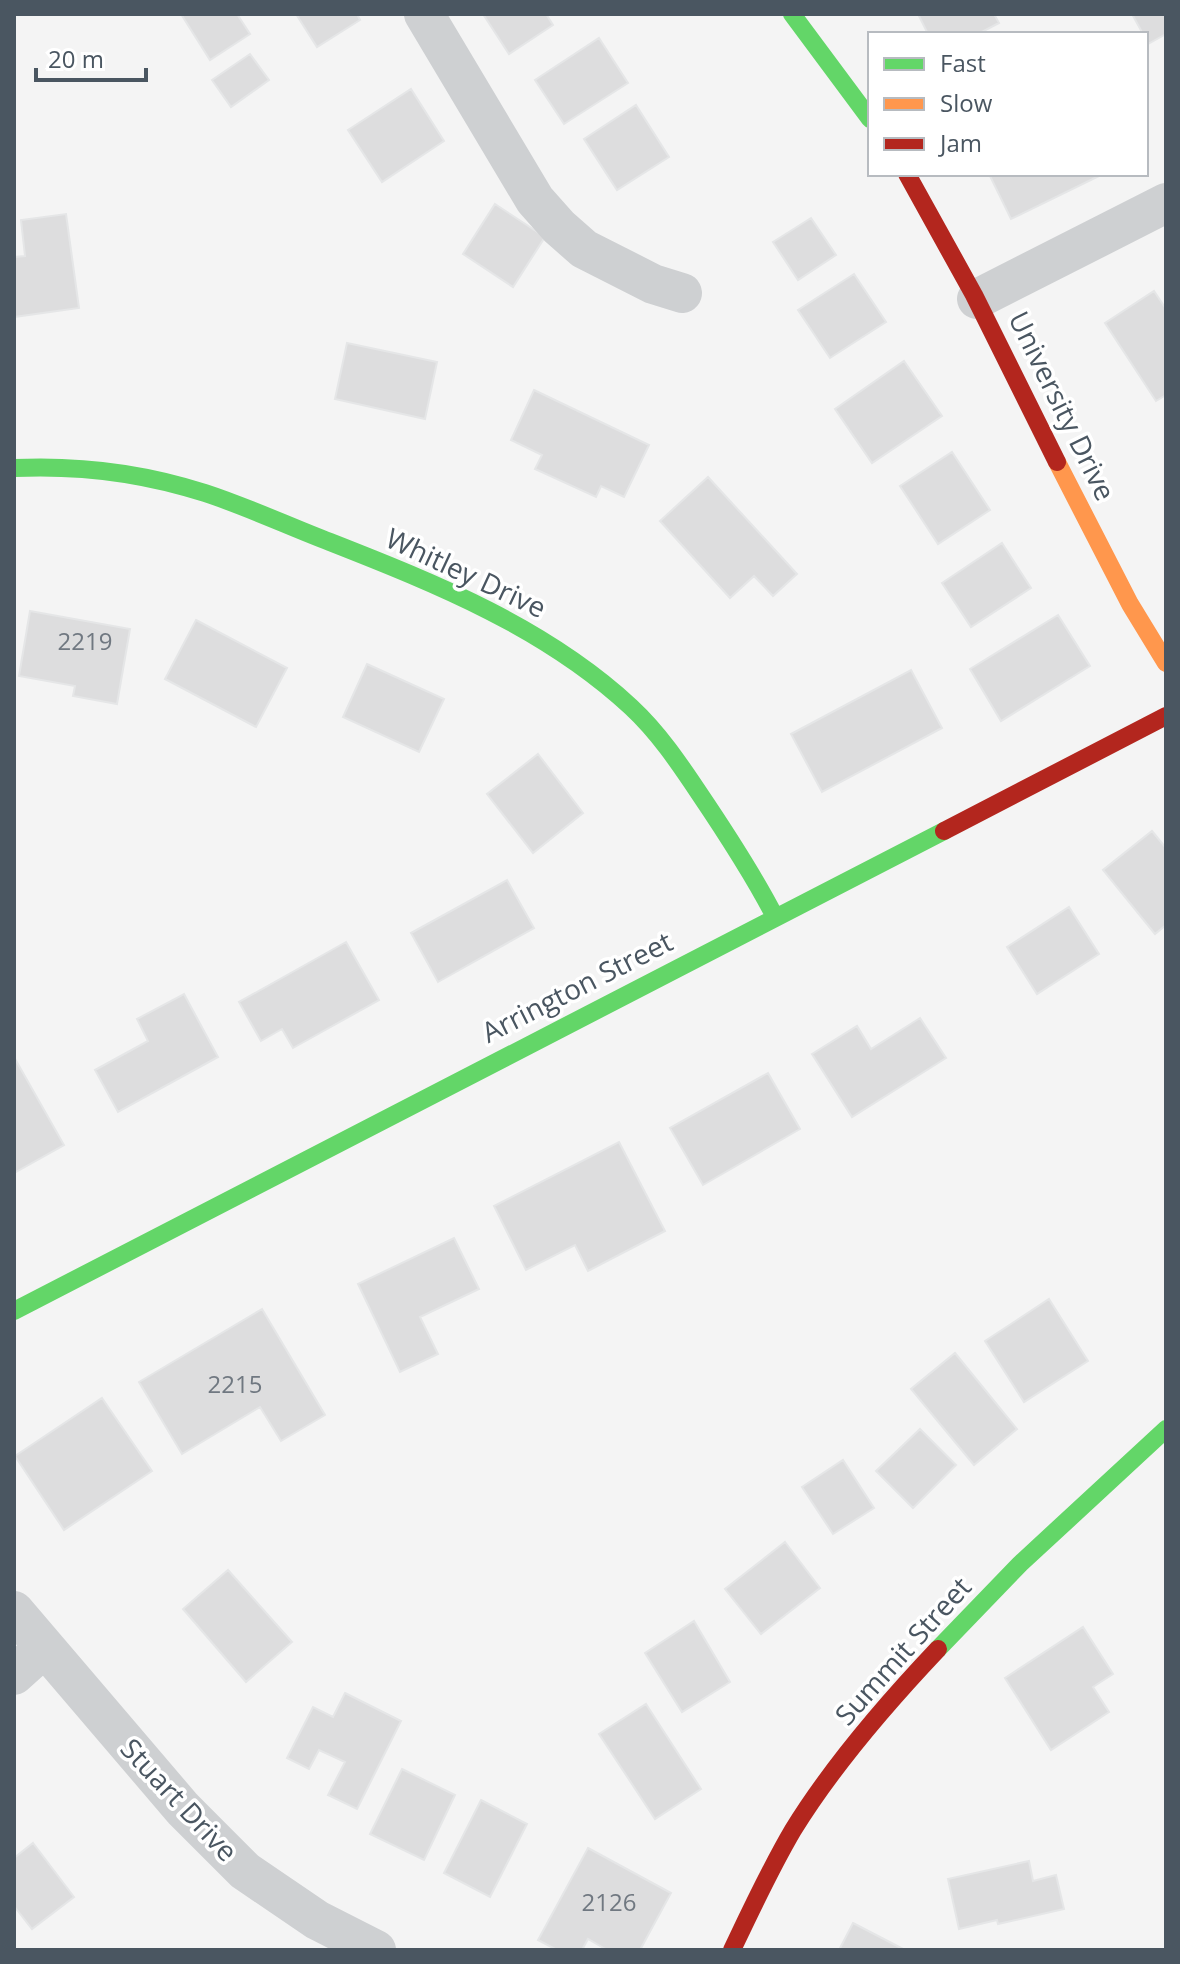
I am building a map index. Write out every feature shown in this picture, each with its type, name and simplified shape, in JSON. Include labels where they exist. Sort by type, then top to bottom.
[{"type":"street","points":[[424,14],[535,200],[559,227],[584,249],[653,284],[682,293]]},
{"type":"street","points":[[792,14],[868,116]]},
{"type":"street","name":"University Drive","points":[[908,176],[977,299],[1113,574],[1166,663]]},
{"type":"street","points":[[977,299],[1166,203]]},
{"type":"street","name":"Whitley Drive","points":[[14,468],[45,466],[91,470],[140,476],[190,488],[429,580],[528,630],[587,670],[632,709],[662,742],[750,867],[775,917]]},
{"type":"street","name":"Arrington Street","points":[[14,1311],[1166,716]]},
{"type":"street","name":"Summit Street","points":[[732,1950],[801,1818],[839,1765],[970,1616],[1166,1429]]},
{"type":"street","name":"Stuart Drive","points":[[14,1611],[183,1809],[245,1871],[317,1920],[376,1950]]},
{"type":"street","points":[[14,1675],[44,1648]]},
{"type":"building","points":[[181,14],[237,14],[250,34],[210,60]]},
{"type":"building","points":[[296,14],[357,14],[360,20],[317,47]]},
{"type":"building","points":[[483,14],[546,14],[553,25],[509,54]]},
{"type":"building","points":[[918,14],[994,14],[999,23],[982,32],[927,32]]},
{"type":"building","points":[[1132,14],[1166,14],[1166,34],[1148,44],[1148,32],[1142,32]]},
{"type":"building","points":[[599,38],[628,83],[564,124],[535,80]]},
{"type":"building","points":[[250,54],[269,80],[231,107],[212,80]]},
{"type":"building","points":[[411,89],[444,141],[382,182],[348,130]]},
{"type":"building","points":[[636,105],[669,157],[617,190],[584,139]]},
{"type":"building","points":[[990,176],[1099,176],[1011,219]]},
{"type":"building","points":[[495,204],[545,237],[513,287],[463,254]]},
{"type":"building","points":[[66,214],[79,308],[14,317],[14,257],[25,256],[21,220]]},
{"type":"building","points":[[811,218],[836,255],[798,280],[773,242]]},
{"type":"building","points":[[854,274],[886,322],[830,358],[798,310]]},
{"type":"building","points":[[1154,291],[1166,309],[1166,395],[1156,401],[1105,323]]},
{"type":"building","points":[[347,343],[437,362],[425,419],[335,399]]},
{"type":"building","points":[[904,361],[942,416],[872,463],[835,409]]},
{"type":"building","points":[[534,390],[649,445],[624,497],[601,486],[596,497],[535,469],[542,455],[511,440]]},
{"type":"building","points":[[952,452],[990,510],[938,544],[900,486]]},
{"type":"building","points":[[708,477],[797,574],[773,596],[754,576],[730,598],[660,521]]},
{"type":"building","points":[[1002,543],[1031,588],[971,627],[942,583]]},
{"type":"building","points":[[30,611],[130,629],[117,704],[73,696],[75,686],[19,676]]},
{"type":"building","points":[[1058,615],[1090,666],[1001,721],[970,669]]},
{"type":"building","points":[[196,620],[287,668],[256,727],[165,679]]},
{"type":"building","points":[[367,664],[444,699],[419,752],[343,717]]},
{"type":"building","points":[[911,670],[942,728],[822,792],[791,734]]},
{"type":"building","points":[[538,754],[583,813],[533,853],[487,794]]},
{"type":"building","points":[[1152,831],[1166,848],[1166,925],[1155,934],[1103,870]]},
{"type":"building","points":[[507,880],[534,928],[438,982],[411,933]]},
{"type":"building","points":[[1069,907],[1099,954],[1037,994],[1007,947]]},
{"type":"building","points":[[346,942],[379,1000],[293,1048],[282,1029],[261,1041],[239,1002]]},
{"type":"building","points":[[184,994],[218,1057],[118,1112],[95,1070],[148,1041],[137,1019]]},
{"type":"building","points":[[920,1018],[946,1058],[852,1117],[812,1054],[857,1026],[871,1049]]},
{"type":"building","points":[[14,1057],[64,1145],[14,1173]]},
{"type":"building","points":[[768,1073],[800,1129],[703,1185],[670,1128]]},
{"type":"building","points":[[619,1142],[665,1231],[588,1271],[575,1245],[526,1270],[494,1206]]},
{"type":"building","points":[[454,1238],[479,1289],[420,1317],[438,1354],[400,1372],[358,1284]]},
{"type":"building","points":[[1049,1299],[1088,1361],[1024,1402],[985,1341]]},
{"type":"building","points":[[262,1309],[325,1415],[281,1441],[260,1407],[182,1454],[139,1382]]},
{"type":"building","points":[[955,1353],[1017,1429],[974,1465],[911,1389]]},
{"type":"building","points":[[102,1398],[152,1471],[64,1530],[15,1456]]},
{"type":"building","points":[[920,1429],[956,1465],[913,1508],[876,1471]]},
{"type":"building","points":[[843,1460],[874,1508],[833,1534],[802,1487]]},
{"type":"building","points":[[785,1542],[820,1588],[761,1634],[725,1589]]},
{"type":"building","points":[[228,1570],[292,1642],[246,1682],[183,1609]]},
{"type":"building","points":[[694,1621],[730,1682],[682,1712],[645,1653]]},
{"type":"building","points":[[1083,1627],[1113,1674],[1093,1687],[1109,1712],[1051,1750],[1005,1678]]},
{"type":"building","points":[[345,1693],[401,1721],[357,1809],[328,1795],[345,1762],[319,1750],[309,1769],[287,1758],[313,1707],[333,1717]]},
{"type":"building","points":[[646,1704],[701,1789],[655,1819],[599,1734]]},
{"type":"building","points":[[402,1769],[455,1795],[424,1860],[370,1834]]},
{"type":"building","points":[[481,1800],[527,1824],[490,1897],[444,1873]]},
{"type":"building","points":[[33,1843],[74,1897],[32,1929],[14,1906],[14,1858]]},
{"type":"building","points":[[588,1848],[671,1893],[640,1950],[607,1950],[588,1939],[582,1950],[557,1950],[538,1940]]},
{"type":"building","points":[[1029,1861],[1033,1881],[1056,1875],[1064,1909],[959,1929],[948,1879]]},
{"type":"building","points":[[853,1923],[905,1950],[839,1950]]},
{"type":"traffic: fast","points":[[792,14],[868,116]]},
{"type":"traffic: fast","points":[[14,468],[111,472],[158,480],[205,493],[410,574],[527,631],[598,679],[650,727],[676,759],[719,823],[775,917]]},
{"type":"traffic: fast","points":[[14,1311],[944,831]]},
{"type":"traffic: fast","points":[[938,1649],[1020,1564],[1166,1429]]},
{"type":"traffic: slow","points":[[1057,462],[1130,604],[1166,663]]},
{"type":"traffic: jam","points":[[908,176],[974,295],[1057,462]]},
{"type":"traffic: jam","points":[[944,831],[1166,716]]},
{"type":"traffic: jam","points":[[732,1950],[776,1860],[825,1782],[938,1649]]}]
